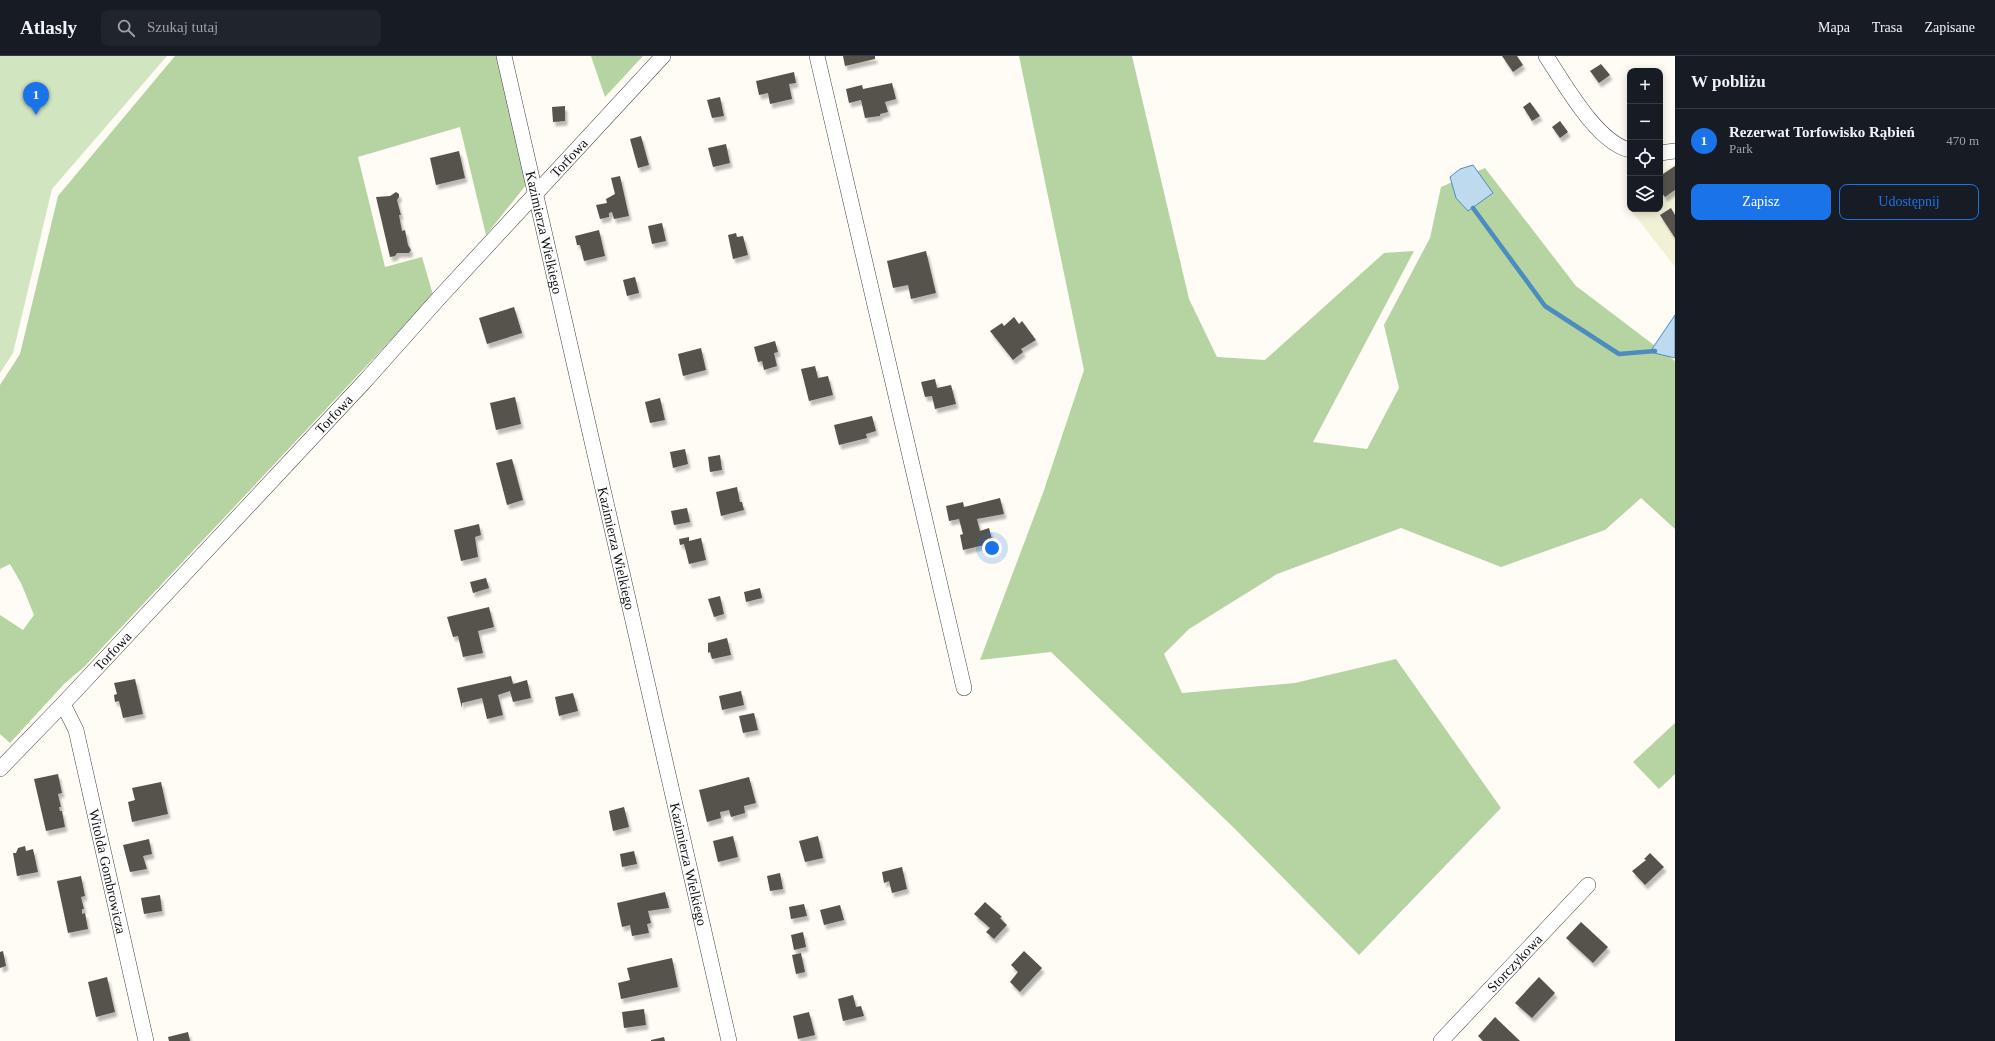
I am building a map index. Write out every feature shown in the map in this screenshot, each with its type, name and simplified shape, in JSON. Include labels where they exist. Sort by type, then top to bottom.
[{"type":"street","name":"Kazimierza Wielkiego","points":[[504,56],[729,1041]]},
{"type":"street","name":"Torfowa","points":[[0,769],[64,704],[360,386],[535,193],[663,56]]},
{"type":"street","points":[[817,56],[964,688]]},
{"type":"street","points":[[1546,56],[1592,122],[1607,138],[1622,148],[1627,149]]},
{"type":"street","points":[[1663,153],[1675,151]]},
{"type":"street","name":"Witolda Gombrowicza","points":[[64,704],[76,730],[146,1041]]},
{"type":"street","name":"Storczykowa","points":[[1441,1041],[1588,885]]},
{"type":"green space","points":[[0,56],[167,56],[52,189],[13,353],[0,373]]},
{"type":"green space","points":[[175,56],[498,56],[526,185],[486,235],[460,127],[358,157],[385,267],[422,257],[433,295],[84,667],[64,684],[10,743],[0,734],[0,615],[23,630],[34,615],[21,583],[10,564],[0,569],[0,385],[20,354],[58,196]]},
{"type":"green space","points":[[591,56],[643,56],[605,97]]},
{"type":"green space","points":[[1019,56],[1132,56],[1189,299],[1217,357],[1265,360],[1384,253],[1414,251],[1313,442],[1367,449],[1399,388],[1384,325],[1430,238],[1441,187],[1485,168],[1576,286],[1675,361],[1675,529],[1641,498],[1605,530],[1501,567],[1401,528],[1277,574],[1189,629],[1164,654],[1182,693],[1295,683],[1396,659],[1501,808],[1359,955],[1234,828],[1051,652],[980,660],[1043,493],[1084,370]]},
{"type":"green space","points":[[1675,163],[1675,267],[1632,212],[1663,212],[1663,172]]},
{"type":"green space","points":[[1675,723],[1675,774],[1659,789],[1633,762]]},
{"type":"water","points":[[1473,165],[1493,193],[1468,211],[1456,198],[1450,177],[1460,169]]},
{"type":"water","points":[[1675,315],[1675,358],[1650,352]]},
{"type":"building","points":[[843,56],[875,56],[875,59],[845,66]]},
{"type":"building","points":[[1502,56],[1517,56],[1523,65],[1513,72]]},
{"type":"building","points":[[1601,64],[1610,75],[1599,83],[1590,71]]},
{"type":"building","points":[[794,72],[796,83],[789,84],[792,99],[770,104],[768,93],[759,95],[756,81]]},
{"type":"building","points":[[892,83],[896,99],[885,102],[888,112],[880,114],[880,116],[865,118],[861,100],[849,103],[846,89],[862,85],[863,89]]},
{"type":"building","points":[[720,97],[724,116],[712,118],[707,100]]},
{"type":"building","points":[[1530,102],[1540,116],[1532,121],[1523,107]]},
{"type":"building","points":[[565,106],[565,121],[553,122],[552,107]]},
{"type":"building","points":[[1560,121],[1568,132],[1560,138],[1552,127]]},
{"type":"building","points":[[641,136],[649,165],[638,168],[630,139]]},
{"type":"building","points":[[726,144],[730,163],[713,167],[708,148]]},
{"type":"building","points":[[459,151],[465,178],[436,185],[430,158]]},
{"type":"building","points":[[1675,166],[1675,190],[1665,197],[1663,194],[1663,174]]},
{"type":"building","points":[[620,176],[629,216],[614,219],[612,212],[609,213],[609,217],[600,219],[596,205],[607,203],[606,199],[615,194],[611,178]]},
{"type":"building","points":[[396,192],[399,194],[397,200],[401,215],[399,215],[402,231],[405,230],[408,245],[411,250],[409,253],[397,253],[395,256],[390,257],[376,197],[390,196]]},
{"type":"building","points":[[1671,208],[1675,215],[1675,238],[1660,215]]},
{"type":"building","points":[[662,223],[666,241],[652,244],[648,226]]},
{"type":"building","points":[[599,230],[605,256],[584,261],[580,245],[577,245],[575,236]]},
{"type":"building","points":[[736,233],[737,237],[743,236],[748,255],[733,259],[728,235]]},
{"type":"building","points":[[926,251],[936,293],[911,299],[908,285],[893,288],[887,261]]},
{"type":"building","points":[[635,277],[639,293],[627,296],[623,280]]},
{"type":"building","points":[[514,307],[522,333],[487,344],[479,318]]},
{"type":"building","points":[[1014,317],[1019,324],[1022,321],[1036,340],[1021,349],[1023,352],[1013,360],[990,331],[1002,323],[1004,326]]},
{"type":"building","points":[[775,341],[778,352],[774,353],[777,366],[764,370],[762,361],[758,362],[754,347]]},
{"type":"building","points":[[701,348],[706,370],[683,376],[678,354]]},
{"type":"building","points":[[815,366],[818,378],[828,376],[833,395],[809,401],[801,369]]},
{"type":"building","points":[[935,379],[937,388],[951,385],[956,404],[935,409],[932,396],[925,397],[921,382]]},
{"type":"building","points":[[515,397],[521,424],[496,430],[490,403]]},
{"type":"building","points":[[660,398],[665,420],[650,423],[645,402]]},
{"type":"building","points":[[872,416],[876,431],[866,434],[867,438],[839,445],[834,425]]},
{"type":"building","points":[[685,449],[688,464],[673,468],[670,452]]},
{"type":"building","points":[[720,455],[722,470],[710,472],[708,457]]},
{"type":"building","points":[[512,459],[523,500],[507,505],[496,463]]},
{"type":"building","points":[[737,487],[740,502],[742,502],[744,510],[721,516],[716,492]]},
{"type":"building","points":[[1000,498],[1004,514],[977,519],[980,531],[989,528],[993,543],[963,550],[960,535],[963,534],[959,519],[949,521],[946,506],[963,502],[964,507]]},
{"type":"building","points":[[687,508],[690,522],[674,525],[671,511]]},
{"type":"building","points":[[479,524],[481,535],[475,537],[478,557],[461,561],[454,530]]},
{"type":"building","points":[[689,537],[689,541],[701,538],[706,560],[689,564],[684,544],[680,545],[679,539]]},
{"type":"building","points":[[486,578],[489,588],[473,593],[470,582]]},
{"type":"building","points":[[760,588],[762,598],[746,602],[744,592]]},
{"type":"building","points":[[720,596],[724,614],[714,617],[708,599]]},
{"type":"building","points":[[489,607],[494,627],[478,631],[483,653],[463,657],[458,636],[453,637],[447,617]]},
{"type":"building","points":[[727,638],[731,655],[712,659],[710,652],[708,653],[708,643]]},
{"type":"building","points":[[511,676],[513,684],[527,680],[531,698],[513,702],[510,691],[498,695],[503,715],[487,719],[482,698],[462,703],[462,708],[457,688]]},
{"type":"building","points":[[135,679],[143,714],[123,718],[119,701],[115,702],[114,695],[117,694],[114,683]]},
{"type":"building","points":[[741,691],[744,705],[722,710],[719,696]]},
{"type":"building","points":[[573,693],[578,711],[559,716],[555,697]]},
{"type":"building","points":[[754,713],[758,730],[743,733],[739,716]]},
{"type":"building","points":[[58,774],[62,793],[58,794],[61,807],[59,807],[60,811],[62,811],[65,827],[46,831],[34,779]]},
{"type":"building","points":[[749,777],[756,803],[744,806],[745,813],[731,817],[729,810],[720,812],[721,818],[707,822],[699,790]]},
{"type":"building","points":[[161,782],[168,814],[132,822],[128,802],[135,800],[132,788]]},
{"type":"building","points":[[624,807],[629,827],[613,831],[609,811]]},
{"type":"building","points":[[733,836],[738,857],[718,862],[713,841]]},
{"type":"building","points":[[818,836],[823,858],[805,862],[799,841]]},
{"type":"building","points":[[149,839],[152,854],[143,856],[147,869],[130,872],[123,845]]},
{"type":"building","points":[[25,846],[26,851],[33,849],[38,872],[17,876],[13,853],[16,853],[18,848]]},
{"type":"building","points":[[634,851],[637,864],[622,867],[620,854]]},
{"type":"building","points":[[1650,853],[1664,867],[1645,885],[1632,871],[1646,860],[1644,859]]},
{"type":"building","points":[[902,867],[907,889],[892,893],[889,881],[884,883],[882,872]]},
{"type":"building","points":[[780,873],[783,889],[770,891],[767,876]]},
{"type":"building","points":[[81,876],[85,896],[81,897],[84,909],[82,909],[82,914],[85,913],[88,929],[68,933],[57,881]]},
{"type":"building","points":[[665,892],[669,908],[648,911],[651,923],[647,924],[649,933],[632,936],[630,925],[622,927],[617,903]]},
{"type":"building","points":[[160,895],[162,911],[144,914],[141,898]]},
{"type":"building","points":[[985,902],[1002,917],[1000,918],[1007,925],[994,939],[986,932],[990,928],[974,914]]},
{"type":"building","points":[[804,904],[807,916],[791,919],[789,907]]},
{"type":"building","points":[[840,905],[844,920],[824,925],[820,910]]},
{"type":"building","points":[[1581,922],[1608,947],[1593,963],[1566,938]]},
{"type":"building","points":[[803,932],[806,947],[794,950],[791,935]]},
{"type":"building","points":[[3,951],[6,966],[0,968],[0,952]]},
{"type":"building","points":[[1024,951],[1042,968],[1020,992],[1010,982],[1018,972],[1011,965]]},
{"type":"building","points":[[801,953],[805,972],[796,974],[792,955]]},
{"type":"building","points":[[672,958],[678,987],[621,999],[618,983],[630,980],[627,968]]},
{"type":"building","points":[[107,977],[115,1012],[96,1017],[88,982]]},
{"type":"building","points":[[1539,977],[1555,993],[1532,1018],[1515,1003]]},
{"type":"building","points":[[853,995],[856,1007],[861,1006],[864,1016],[843,1021],[838,999]]},
{"type":"building","points":[[644,1009],[646,1025],[624,1028],[622,1012]]},
{"type":"building","points":[[809,1012],[815,1035],[798,1039],[793,1016]]},
{"type":"building","points":[[1495,1017],[1520,1041],[1483,1041],[1478,1036]]},
{"type":"building","points":[[188,1032],[190,1041],[169,1041],[168,1037]]},
{"type":"building","points":[[664,1037],[665,1041],[651,1041],[651,1040]]},
{"type":"waterway","points":[[1473,208],[1545,306],[1619,354],[1655,351]]},
{"type":"place","name":"Rezerwat Torfowisko Rąbień","points":[[36,115]]}]
